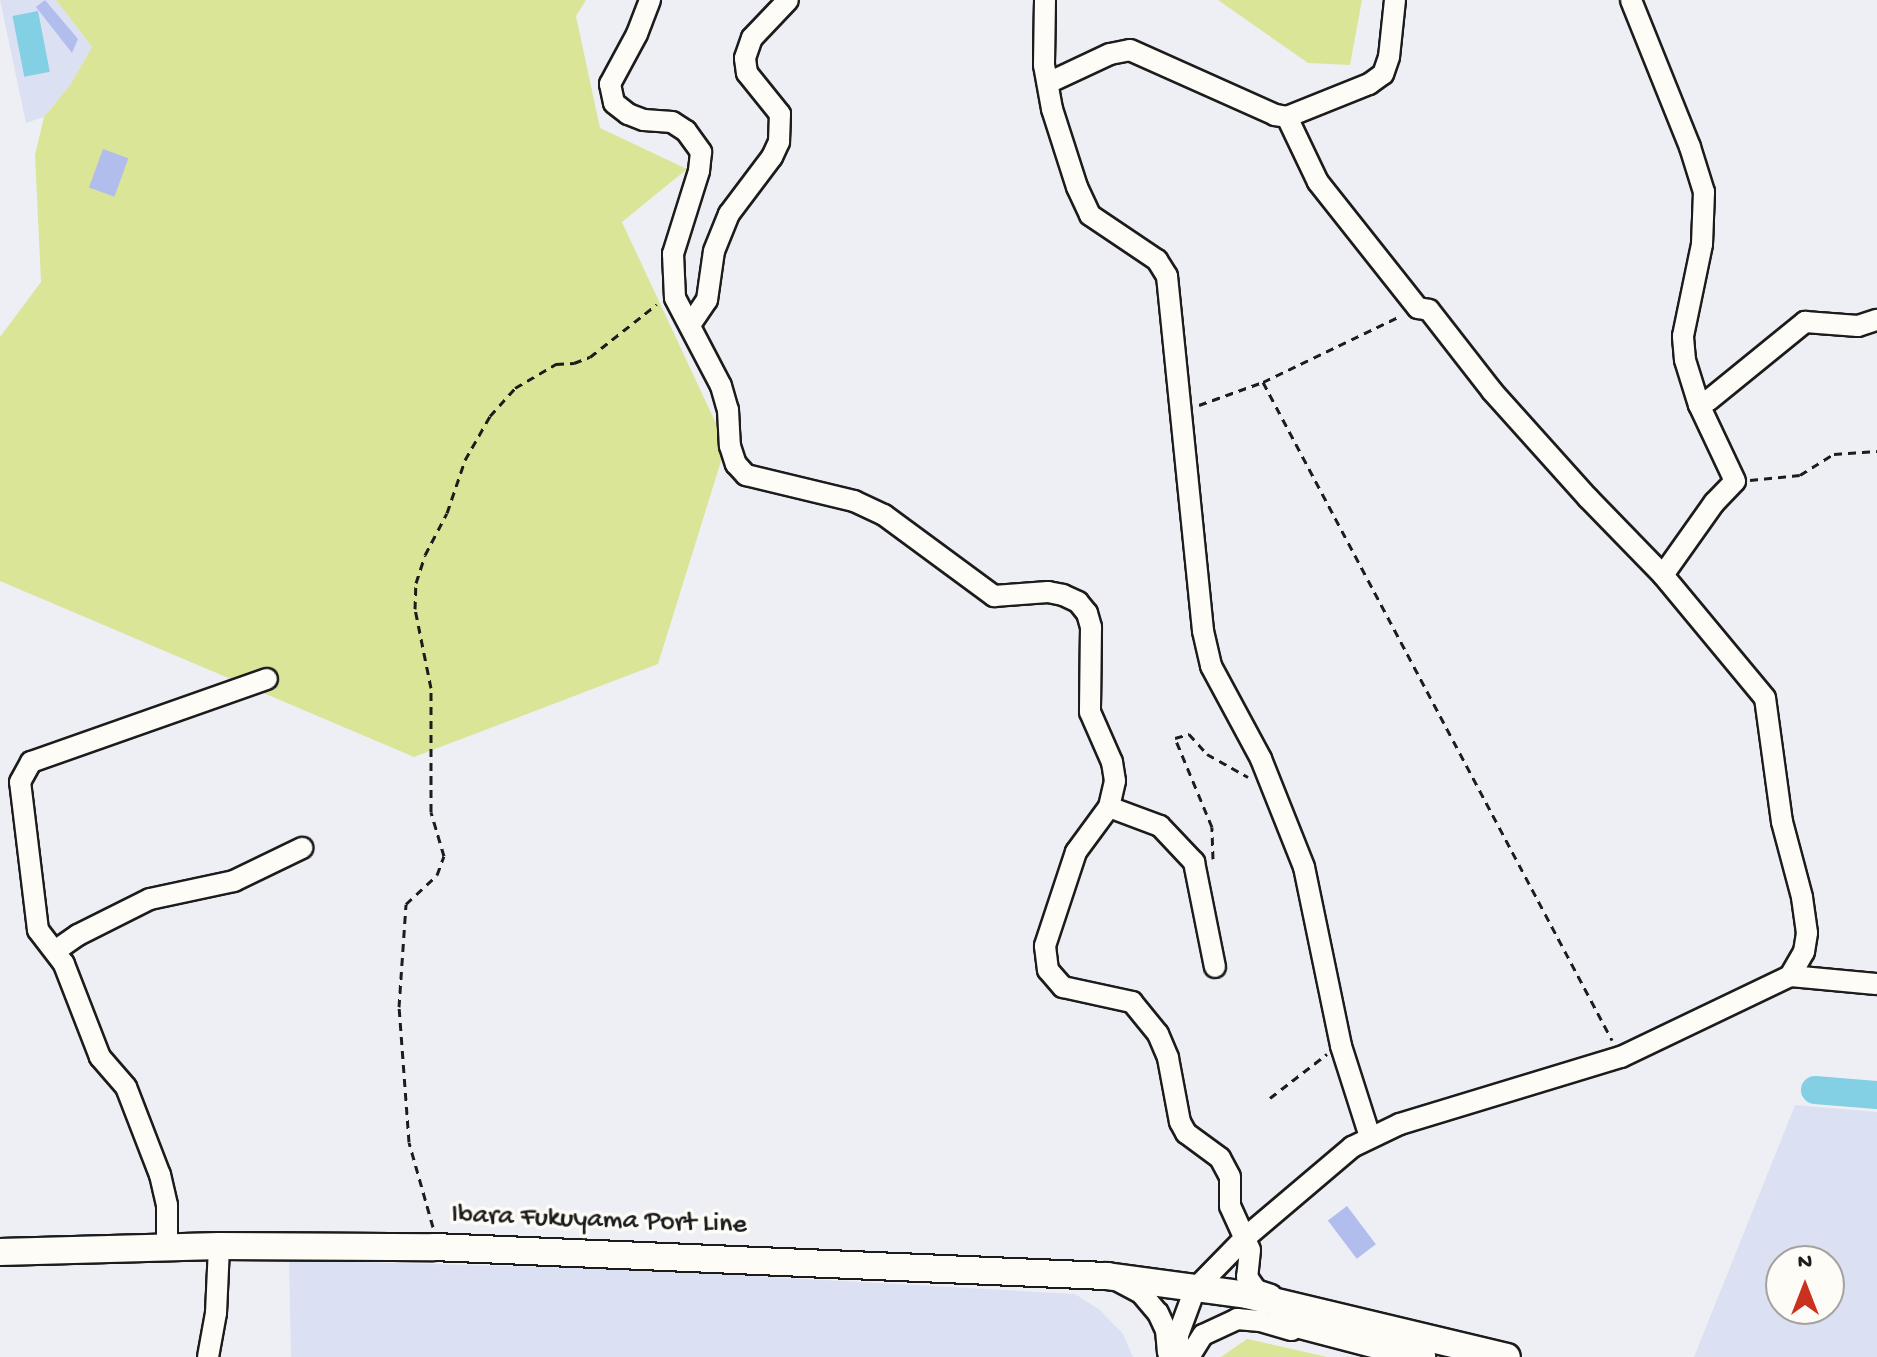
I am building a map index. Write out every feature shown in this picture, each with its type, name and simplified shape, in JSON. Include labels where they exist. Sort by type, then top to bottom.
[{"type":"main road","name":"Ibara Fukuyama Port Line","points":[[0,1252],[219,1246],[434,1247],[1107,1276],[1247,1295],[1507,1357]]},
{"type":"main road","name":"Ibara Fukuyama Port Line","points":[[1195,1289],[1226,1303],[1422,1357]]},
{"type":"street","points":[[650,0],[637,34],[610,84],[614,103],[628,114],[644,120],[672,122],[686,131],[701,152],[699,171],[673,254],[675,298],[721,386],[728,410],[730,446],[736,464],[746,475],[854,501],[884,515],[994,596],[1048,592],[1078,602],[1087,613],[1091,627],[1090,712],[1112,762],[1115,781],[1109,807],[1076,852],[1045,946],[1048,970],[1063,987],[1132,1002],[1158,1034],[1168,1058],[1180,1122],[1186,1133],[1220,1158],[1230,1177],[1230,1206],[1250,1250],[1247,1277],[1251,1285],[1256,1290],[1294,1301],[1304,1308]]},
{"type":"street","points":[[690,325],[707,300],[714,251],[729,214],[772,157],[779,142],[780,114],[747,73],[745,58],[752,38],[788,0]]},
{"type":"street","points":[[1045,0],[1044,65],[1077,187],[1090,215],[1157,260],[1167,276],[1203,631],[1211,666],[1270,779],[1304,867],[1341,1046],[1370,1137]]},
{"type":"street","points":[[1048,83],[1110,54],[1130,50],[1275,115],[1287,117],[1369,84],[1383,74],[1389,57],[1395,0]]},
{"type":"street","points":[[1631,0],[1690,147],[1704,192],[1702,244],[1683,336],[1685,360],[1699,405],[1735,481],[1714,503],[1663,575]]},
{"type":"street","points":[[1287,117],[1318,182],[1418,308],[1429,310],[1492,391],[1588,498],[1663,575],[1765,698],[1779,808],[1802,897],[1807,933],[1804,952],[1790,976]]},
{"type":"street","points":[[1699,405],[1805,322],[1858,326],[1877,320]]},
{"type":"street","points":[[167,1247],[167,1205],[160,1175],[126,1087],[100,1057],[88,1020],[55,951],[38,930],[20,782],[31,762],[267,679]]},
{"type":"street","points":[[1109,807],[1160,826],[1194,862],[1215,967]]},
{"type":"street","points":[[55,951],[78,935],[150,899],[234,881],[302,848]]},
{"type":"street","points":[[1178,1357],[1178,1335],[1195,1289],[1246,1237],[1352,1147],[1370,1137],[1400,1124],[1621,1057],[1790,976],[1877,984]]},
{"type":"street","points":[[208,1357],[216,1313],[219,1246]]},
{"type":"street","points":[[1107,1276],[1141,1293],[1158,1313],[1166,1330],[1168,1357]]},
{"type":"street","points":[[1189,1357],[1203,1335],[1237,1319],[1260,1321],[1308,1334],[1323,1332]]},
{"type":"path","points":[[434,1247],[423,1184],[409,1142],[399,1007],[406,904],[437,875],[444,856],[431,812],[431,688],[415,609],[416,583],[425,555],[447,513],[465,460],[479,432],[515,388],[556,364],[574,363],[590,357],[656,304],[675,298]]},
{"type":"path","points":[[1180,411],[1263,382],[1418,308]]},
{"type":"path","points":[[1263,382],[1621,1057]]},
{"type":"path","points":[[1735,481],[1800,475],[1834,454],[1877,451]]},
{"type":"path","points":[[1213,874],[1212,827],[1175,738],[1189,734],[1207,754],[1255,781],[1270,779]]},
{"type":"path","points":[[1270,1098],[1320,1058],[1341,1046]]},
{"type":"shaded area","points":[[0,0],[56,0],[92,47],[70,85],[44,117],[26,123]]},
{"type":"shaded area","points":[[1795,1105],[1877,1112],[1877,1357],[1694,1357]]},
{"type":"shaded area","points":[[289,1260],[647,1270],[1075,1294],[1100,1310],[1123,1334],[1133,1357],[291,1357]]},
{"type":"green space","points":[[56,0],[586,0],[576,16],[600,128],[687,169],[622,222],[726,445],[658,664],[414,757],[0,581],[0,337],[41,282],[35,155],[44,117],[70,85],[92,47]]},
{"type":"green space","points":[[1218,0],[1362,0],[1350,65],[1308,63]]},
{"type":"green space","points":[[1248,1339],[1327,1357],[1221,1357]]},
{"type":"water","points":[[38,11],[50,72],[24,77],[12,16]]},
{"type":"building","points":[[45,0],[78,39],[72,53],[36,7]]},
{"type":"building","points":[[103,149],[128,158],[114,197],[89,188]]},
{"type":"building","points":[[1347,1206],[1376,1244],[1357,1259],[1328,1220]]},
{"type":"waterway","points":[[1815,1090],[1877,1095]]}]
